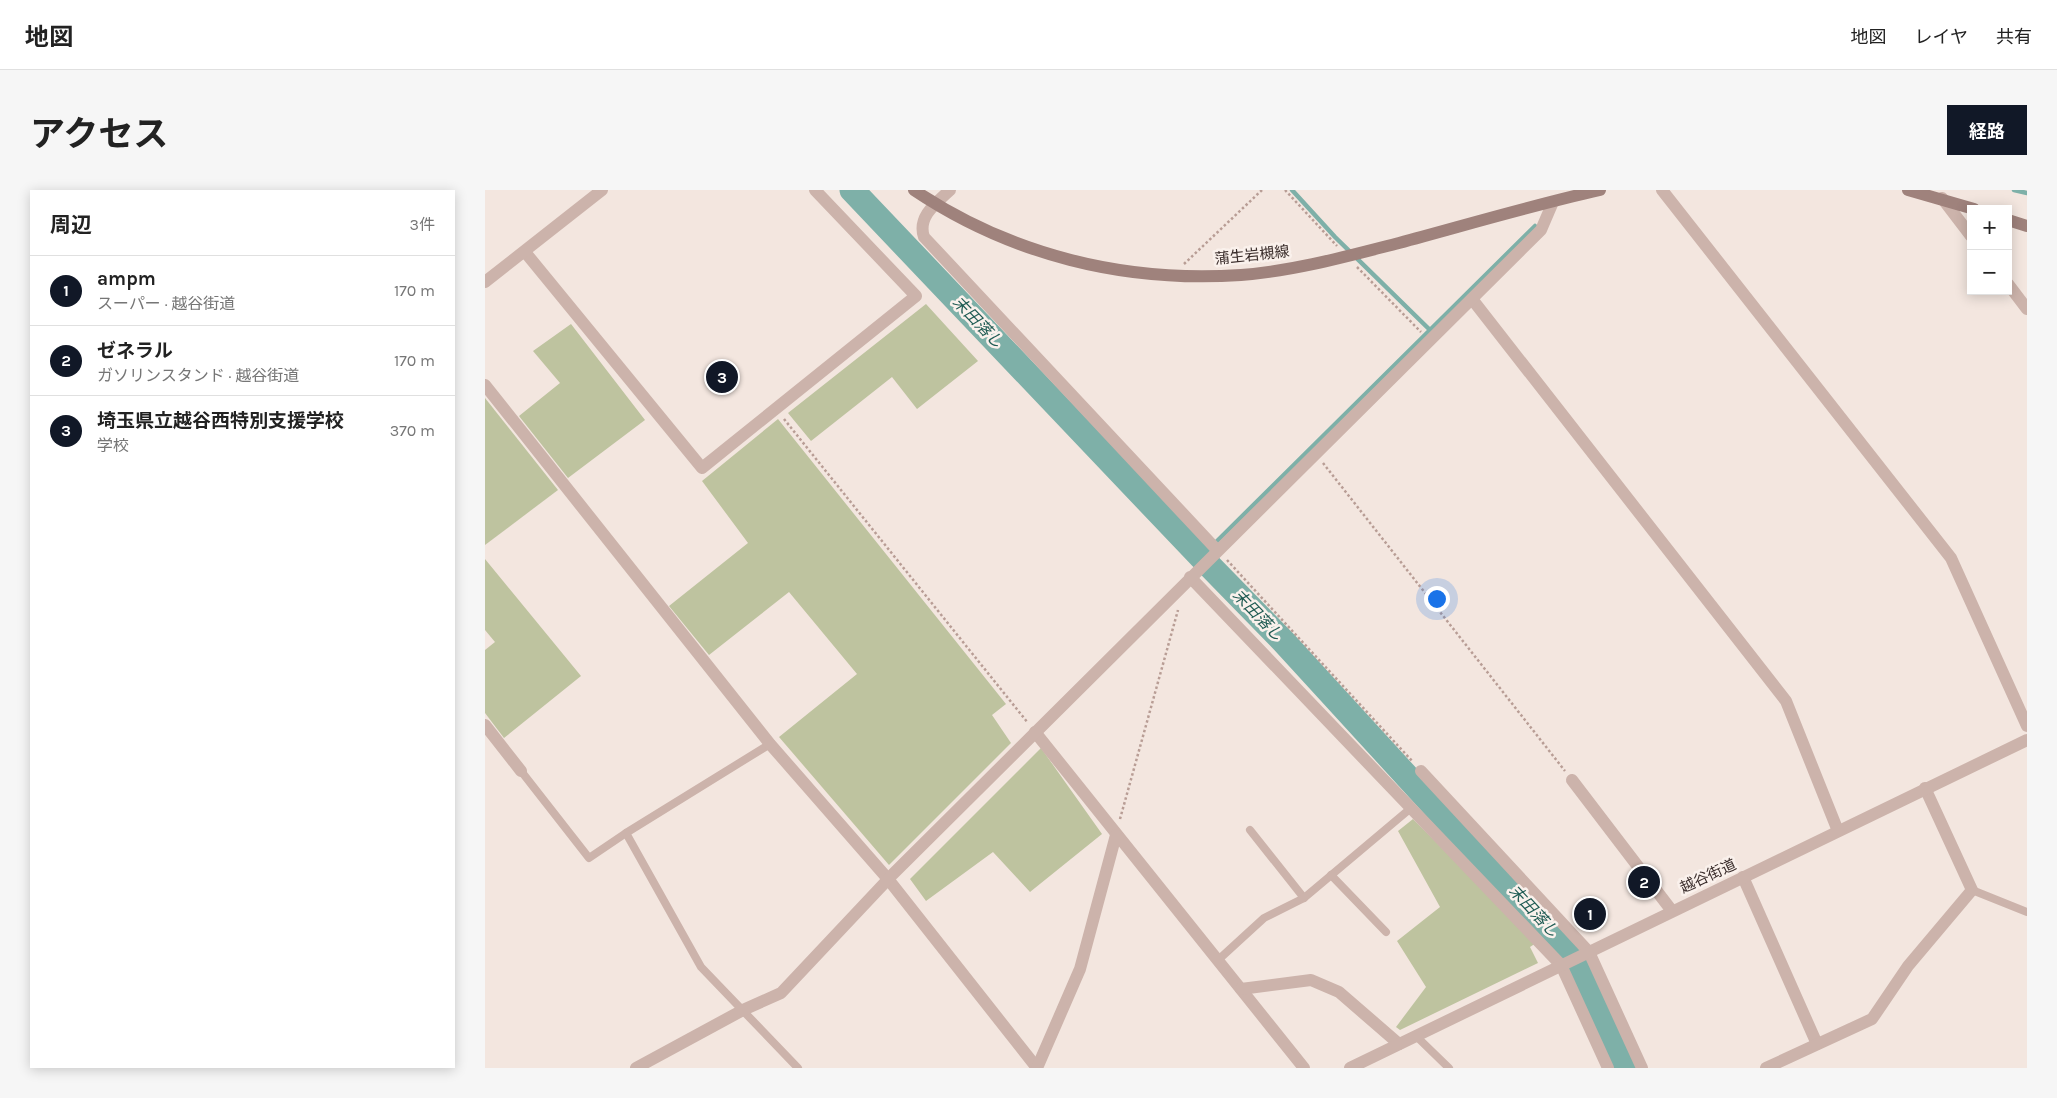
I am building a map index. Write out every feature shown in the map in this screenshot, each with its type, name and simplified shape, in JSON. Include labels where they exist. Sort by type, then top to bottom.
[{"type":"main road","name":"蒲生岩槻線","points":[[914,190],[935,204],[987,231],[1041,252],[1092,266],[1127,273],[1172,275],[1241,275],[1347,257],[1600,190]]},
{"type":"main road","points":[[1908,190],[1967,207]]},
{"type":"main road","points":[[2012,221],[2027,226]]},
{"type":"street","points":[[485,282],[602,190]]},
{"type":"street","points":[[525,252],[702,468],[916,296],[815,190]]},
{"type":"street","points":[[950,190],[935,204],[922,221],[921,229],[924,237],[1217,550]]},
{"type":"street","points":[[1662,190],[1951,558],[2027,726]]},
{"type":"street","points":[[1941,198],[1967,231]]},
{"type":"street","points":[[636,1068],[743,1010],[781,993],[888,879],[1541,230],[1553,202]]},
{"type":"street","points":[[2012,289],[2027,309]]},
{"type":"street","points":[[1472,299],[1786,701],[1838,831]]},
{"type":"street","points":[[485,385],[770,744],[888,879],[1037,1068],[1080,970],[1116,835]]},
{"type":"street","points":[[1190,577],[1561,965],[1608,1068]]},
{"type":"street","points":[[485,725],[521,771]]},
{"type":"street","points":[[1035,732],[1304,1068]]},
{"type":"street","name":"越谷街道","points":[[1350,1068],[2027,740]]},
{"type":"street","points":[[1421,771],[1589,952],[1642,1068]]},
{"type":"street","points":[[1572,780],[1672,911]]},
{"type":"street","points":[[1766,1068],[1871,1019],[1908,966],[1972,890],[1925,788]]},
{"type":"street","points":[[1743,877],[1817,1044]]},
{"type":"street","points":[[1241,989],[1311,980],[1339,992],[1399,1044]]},
{"type":"lane","points":[[521,771],[589,858],[770,744]]},
{"type":"lane","points":[[1217,960],[1264,918],[1304,898],[1411,808]]},
{"type":"lane","points":[[1250,830],[1304,898]]},
{"type":"lane","points":[[626,833],[701,967],[798,1068]]},
{"type":"lane","points":[[1331,875],[1386,932]]},
{"type":"lane","points":[[1972,890],[2027,912]]},
{"type":"lane","points":[[1416,1036],[1449,1068]]},
{"type":"path","points":[[1172,275],[1262,190]]},
{"type":"path","points":[[1285,190],[1347,257],[1429,340]]},
{"type":"path","points":[[777,409],[1035,732]]},
{"type":"path","points":[[1315,453],[1572,780]]},
{"type":"path","points":[[1217,550],[1421,771]]},
{"type":"path","points":[[1116,835],[1177,617],[1181,586]]},
{"type":"green space","points":[[926,304],[978,361],[917,409],[892,377],[811,441],[788,413]]},
{"type":"green space","points":[[571,324],[645,420],[568,478],[519,416],[560,383],[533,351]]},
{"type":"green space","points":[[485,398],[558,490],[485,545]]},
{"type":"green space","points":[[778,419],[1006,704],[992,715],[1011,743],[889,865],[779,737],[857,674],[789,592],[709,655],[669,606],[748,543],[702,481]]},
{"type":"green space","points":[[485,559],[581,676],[504,738],[485,713],[485,650],[495,642],[485,630]]},
{"type":"green space","points":[[1041,748],[1102,834],[1030,892],[993,852],[926,901],[910,879]]},
{"type":"green space","points":[[1413,819],[1536,943],[1530,947],[1538,963],[1400,1030],[1396,1027],[1426,987],[1397,941],[1440,907],[1398,831]]},
{"type":"waterway","name":"末田落し","points":[[852,190],[1284,642],[1456,830],[1560,939],[1581,971],[1624,1068]]},
{"type":"waterway","points":[[1292,190],[1335,237],[1430,330]]},
{"type":"waterway","points":[[2014,190],[2027,193]]},
{"type":"waterway","points":[[1201,557],[1535,226]]},
{"type":"place","name":"埼玉県立越谷西特別支援学校","points":[[722,377]]},
{"type":"place","name":"ゼネラル","points":[[1644,882]]},
{"type":"place","name":"ampm","points":[[1590,914]]}]
